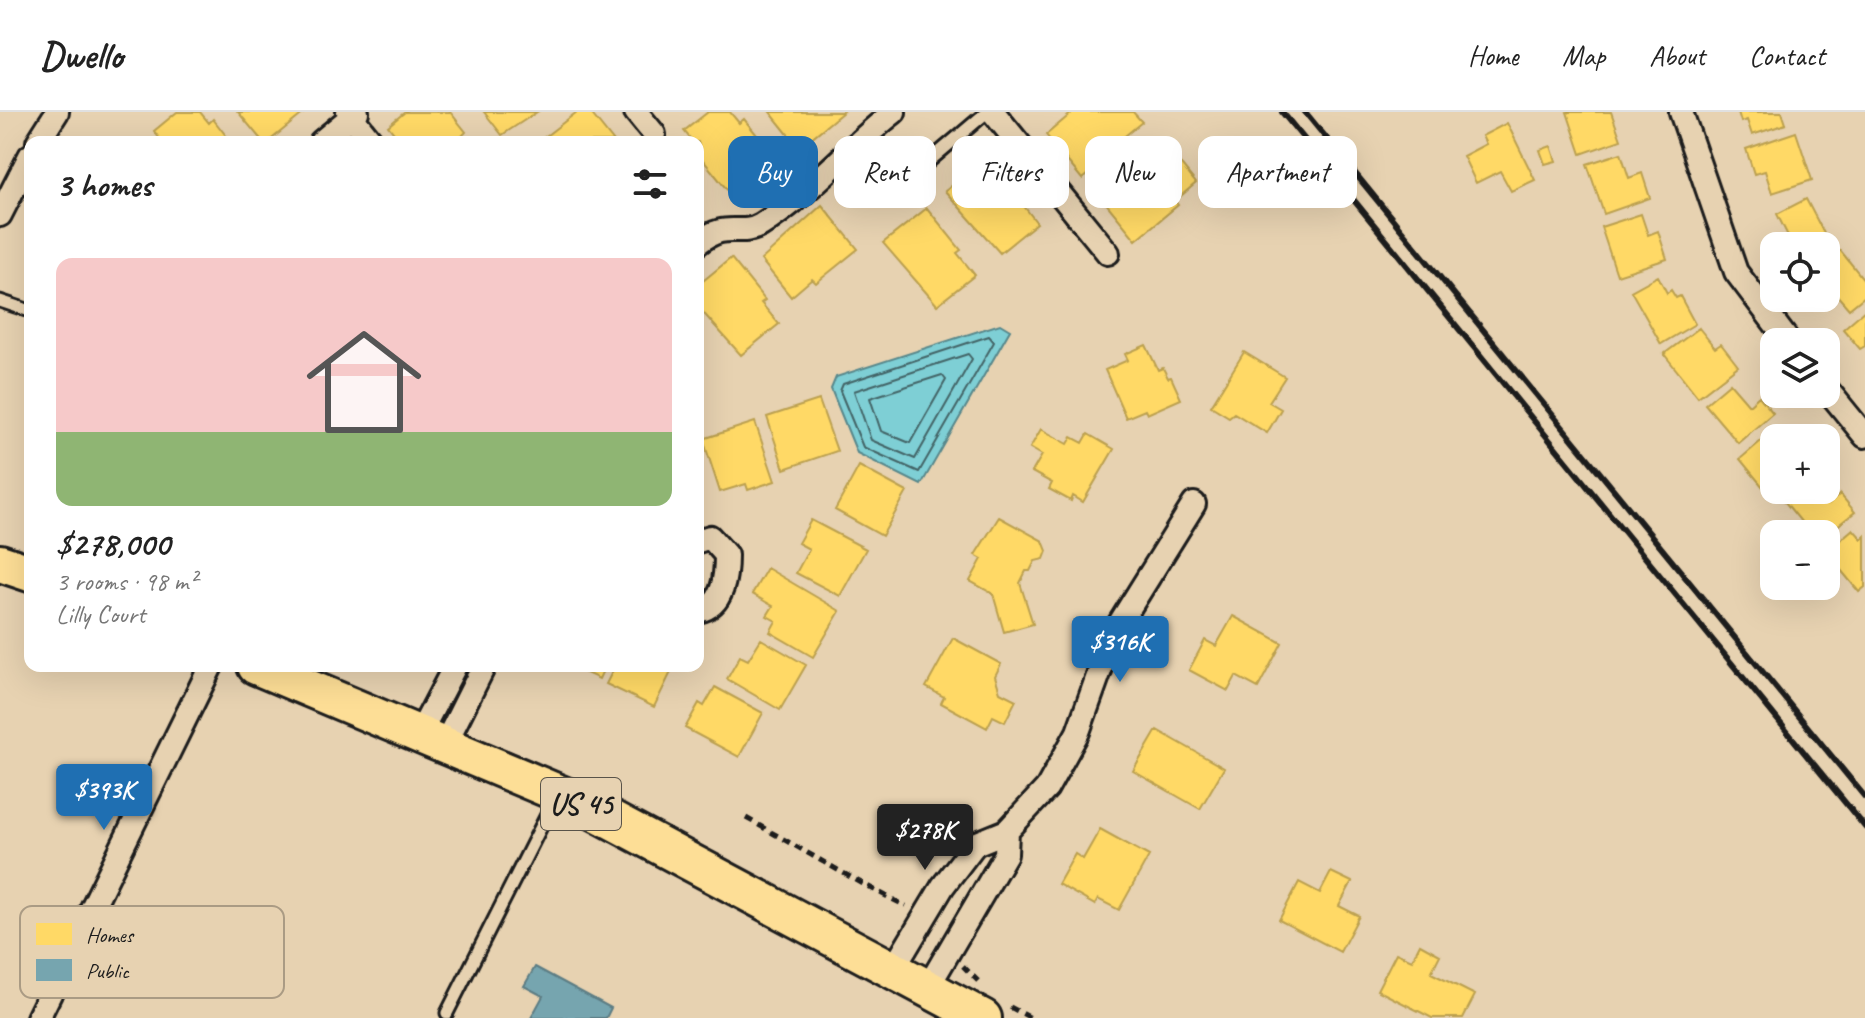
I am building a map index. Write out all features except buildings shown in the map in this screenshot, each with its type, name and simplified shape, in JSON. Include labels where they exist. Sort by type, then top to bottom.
[{"type":"main road","points":[[0,563],[24,571]]},
{"type":"main road","name":"US 45","points":[[271,672],[558,793],[894,968],[983,1018]]},
{"type":"street","points":[[42,136],[57,112]]},
{"type":"street","points":[[636,112],[654,134]]},
{"type":"street","points":[[993,112],[1108,253]]},
{"type":"street","points":[[1681,112],[1736,272],[1778,328]]},
{"type":"street","points":[[328,136],[352,114],[368,136]]},
{"type":"street","points":[[867,136],[889,114]]},
{"type":"street","points":[[704,238],[715,229],[759,226],[834,166]]},
{"type":"street","points":[[0,215],[24,168]]},
{"type":"street","points":[[1840,405],[1865,436]]},
{"type":"street","points":[[894,968],[924,915],[975,844],[1007,831],[1047,788],[1078,732],[1113,634],[1194,504]]},
{"type":"street","points":[[704,539],[710,537],[726,555],[726,585],[704,610]]},
{"type":"street","points":[[93,906],[208,672]]},
{"type":"street","points":[[433,739],[453,672]]},
{"type":"street","points":[[433,739],[480,672]]},
{"type":"street","points":[[928,987],[1006,854],[1007,831]]},
{"type":"street","points":[[38,1018],[48,998]]},
{"type":"lane","points":[[936,155],[987,112]]},
{"type":"lane","points":[[0,301],[24,309]]},
{"type":"lane","points":[[447,1013],[558,793]]},
{"type":"path","points":[[746,818],[810,853],[835,871],[924,915]]},
{"type":"water","points":[[1000,324],[1010,330],[921,485],[857,453],[831,389],[836,377]]},
{"type":"railway","points":[[1282,112],[1865,827]]},
{"type":"railway","points":[[1305,112],[1865,797]]}]
